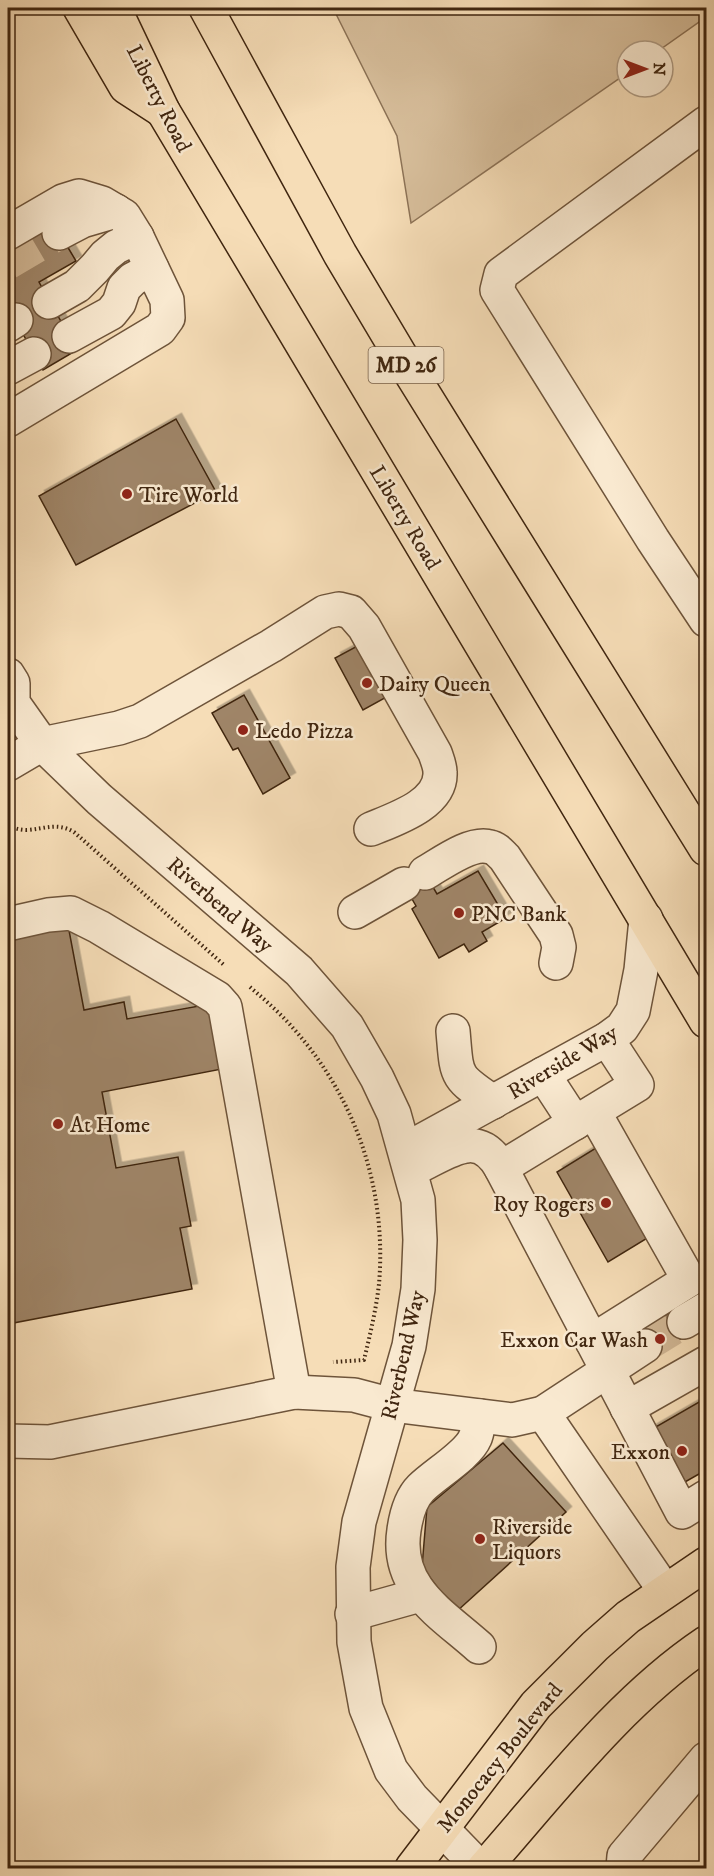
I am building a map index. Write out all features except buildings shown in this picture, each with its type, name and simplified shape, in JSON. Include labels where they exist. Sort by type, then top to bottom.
[{"type":"main road","points":[[80,8],[126,87],[164,111]]},
{"type":"main road","name":"Liberty Road","points":[[114,8],[164,111],[706,1021]]},
{"type":"main road","name":"MD 26","points":[[206,8],[340,254],[412,375],[706,849]]},
{"type":"main road","name":"Monocacy Boulevard","points":[[412,1869],[536,1705],[595,1646],[628,1617],[706,1564]]},
{"type":"main road","points":[[482,1869],[627,1709],[663,1674],[705,1647]]},
{"type":"street","points":[[706,123],[501,274],[497,290],[706,620]]},
{"type":"street","points":[[8,233],[63,201],[79,196],[102,202],[124,216],[137,237],[167,300],[168,318],[160,329],[8,420]]},
{"type":"street","points":[[59,233],[82,221],[116,211]]},
{"type":"street","points":[[49,302],[77,286],[116,247],[137,237]]},
{"type":"street","points":[[69,336],[111,313],[119,303],[124,288],[133,279],[152,269]]},
{"type":"street","points":[[8,764],[42,744],[119,728],[140,721],[271,646],[325,612],[339,609],[351,612],[364,627],[435,753],[440,772],[435,793],[428,800],[400,817],[371,829]]},
{"type":"street","name":"Riverbend Way","points":[[9,693],[42,744],[99,798],[299,971],[347,1026],[377,1078],[394,1114],[418,1200],[420,1240],[418,1289],[409,1346],[359,1522],[353,1567],[352,1614],[360,1688],[375,1735],[399,1784],[482,1869]]},
{"type":"street","points":[[356,912],[475,846],[487,846],[496,849],[505,858],[556,935],[559,947],[556,963]]},
{"type":"street","points":[[8,924],[48,915],[71,914],[99,927],[217,998],[225,1007],[294,1392]]},
{"type":"street","name":"Riverside Way","points":[[408,1160],[493,1102],[607,1039],[622,1028],[633,1011],[641,970],[646,919]]},
{"type":"street","points":[[453,1031],[456,1067],[461,1079],[493,1102]]},
{"type":"street","points":[[501,1168],[637,1085],[607,1039]]},
{"type":"street","points":[[543,1074],[585,1117],[698,1275],[592,1341]]},
{"type":"street","points":[[408,1160],[466,1145],[479,1146],[490,1152],[501,1168],[682,1512],[706,1497]]},
{"type":"street","points":[[8,1441],[50,1442],[294,1392],[354,1395],[392,1405],[512,1420],[543,1413],[645,1346]]},
{"type":"street","points":[[627,1408],[706,1363]]},
{"type":"street","points":[[543,1413],[665,1591]]},
{"type":"street","points":[[479,1647],[420,1595],[404,1564],[402,1546],[405,1522],[419,1489],[468,1449],[476,1438],[480,1416]]},
{"type":"street","points":[[352,1614],[420,1595]]},
{"type":"street","points":[[623,1869],[624,1856],[706,1759]]},
{"type":"shaded area","points":[[333,8],[706,8],[706,17],[675,39],[615,39],[615,81],[411,223],[397,136]]},
{"type":"tunnel","points":[[8,263],[59,233]]},
{"type":"tunnel","points":[[645,1346],[684,1322]]},
{"type":"place","name":"Tire World","points":[[127,494]]},
{"type":"place","name":"Dairy Queen","points":[[367,683]]},
{"type":"place","name":"Ledo Pizza","points":[[243,730]]},
{"type":"place","name":"PNC Bank","points":[[459,913]]},
{"type":"place","name":"At Home","points":[[58,1124]]},
{"type":"place","name":"Roy Rogers","points":[[606,1203]]},
{"type":"place","name":"Exxon Car Wash","points":[[660,1339]]},
{"type":"place","name":"Exxon","points":[[682,1451]]},
{"type":"place","name":"Riverside Liquors","points":[[480,1539]]}]
